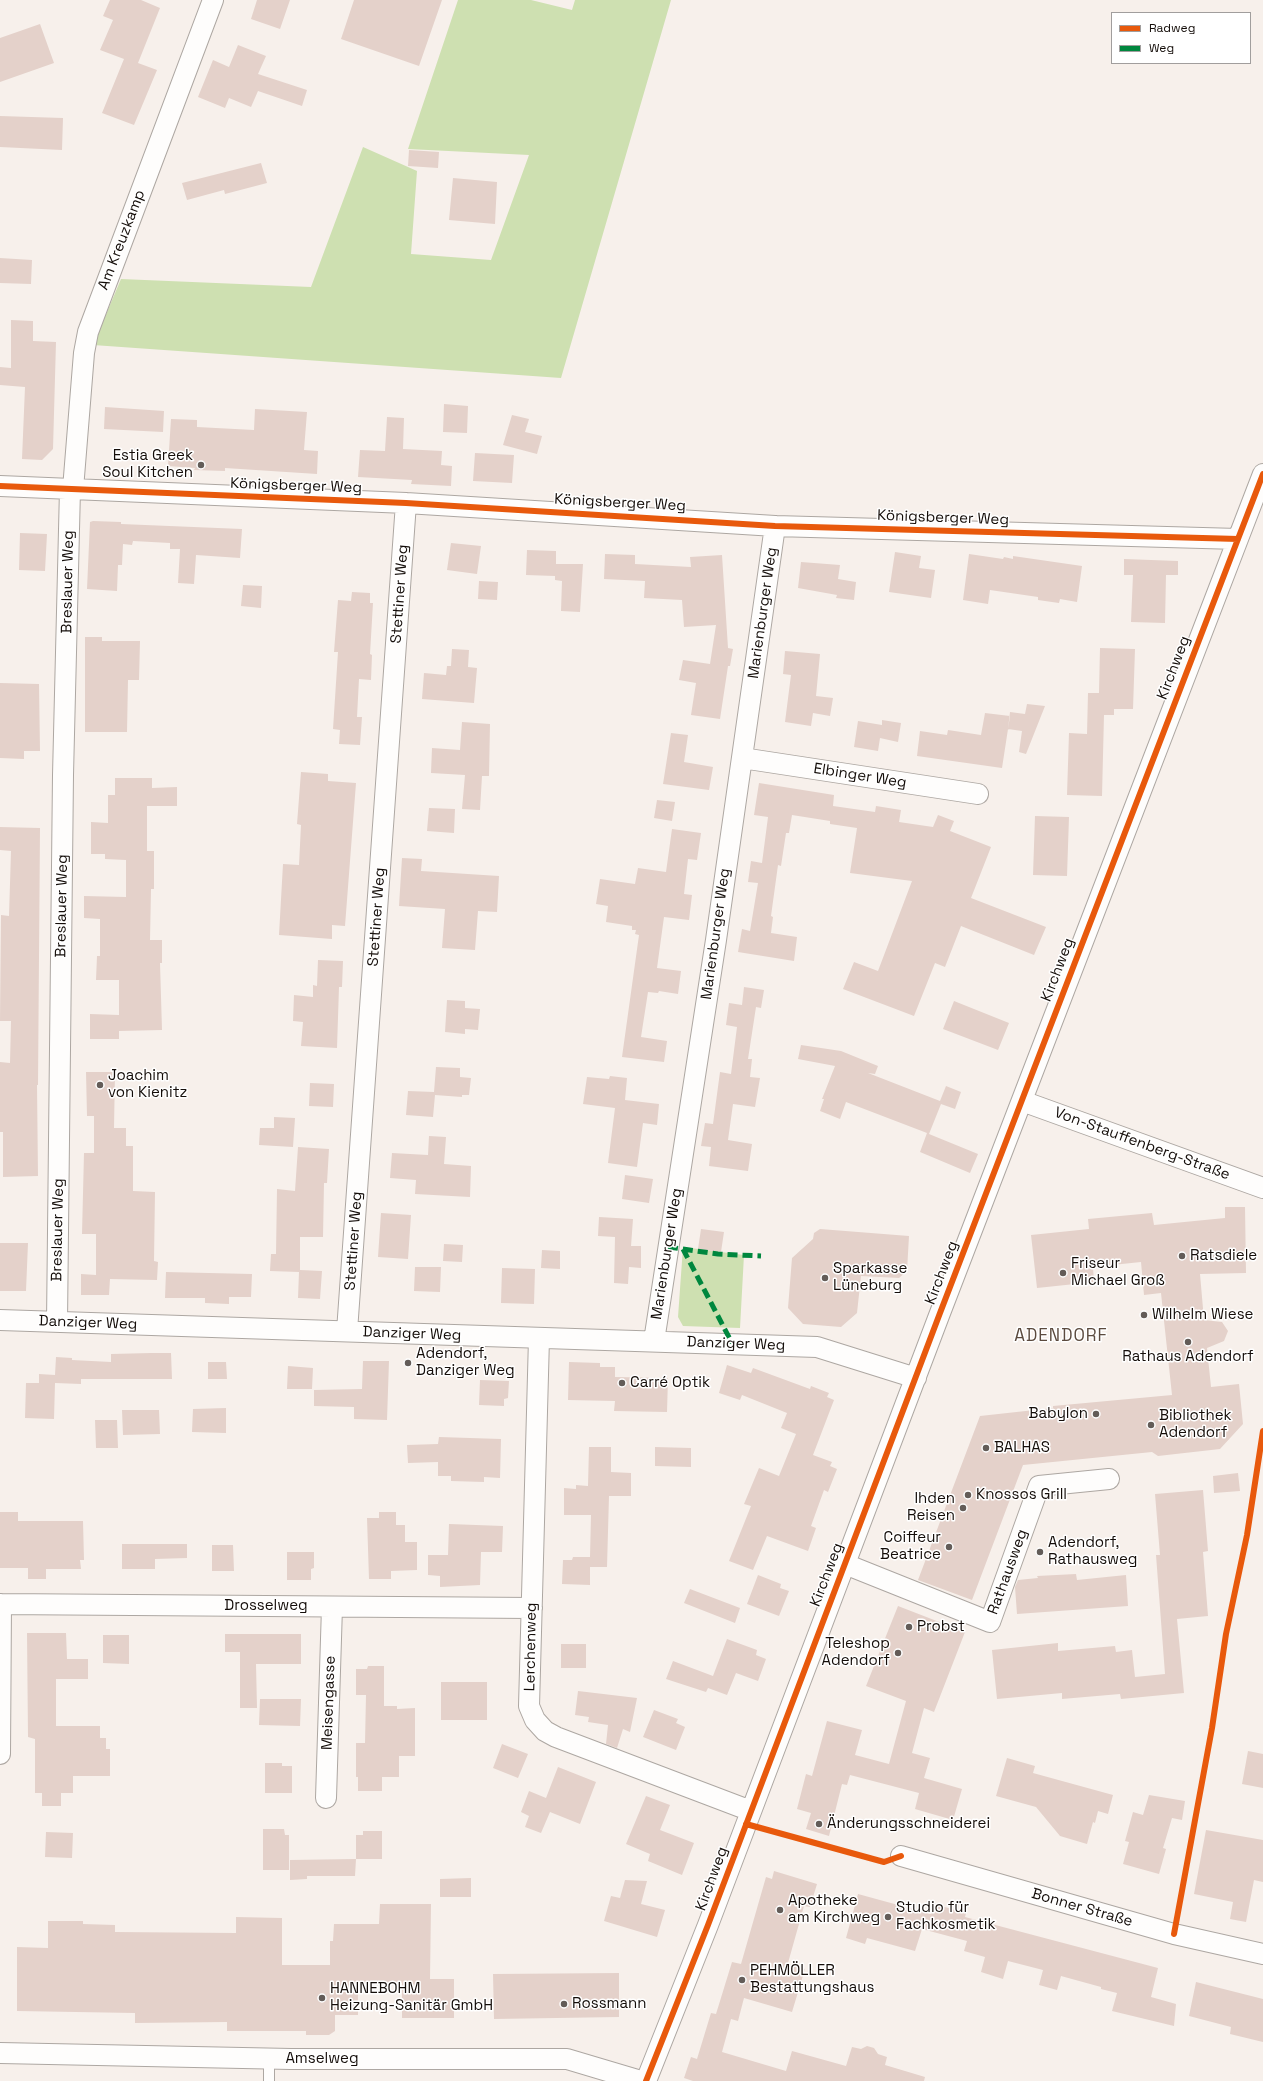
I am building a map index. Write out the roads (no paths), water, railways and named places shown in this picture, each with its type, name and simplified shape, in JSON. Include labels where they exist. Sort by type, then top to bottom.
[{"type":"street","name":"Am Kreuzkamp","points":[[72,489],[84,353],[88,332],[213,0]]},
{"type":"street","name":"Kirchweg","points":[[646,2081],[708,1925],[1263,474]]},
{"type":"street","name":"Königsberger Weg","points":[[0,486],[406,503],[775,526],[1238,539]]},
{"type":"street","name":"Breslauer Weg","points":[[57,1322],[63,775],[72,489]]},
{"type":"street","name":"Stettiner Weg","points":[[347,1331],[406,503]]},
{"type":"street","name":"Marienburger Weg","points":[[654,1341],[742,758],[775,526]]},
{"type":"street","name":"Elbinger Weg","points":[[742,758],[978,794]]},
{"type":"street","name":"Von-Stauffenberg-Straße","points":[[1022,1101],[1263,1188]]},
{"type":"street","name":"Danziger Weg","points":[[0,1320],[654,1341],[817,1348],[916,1378]]},
{"type":"street","name":"Lerchenweg","points":[[539,1338],[529,1706],[535,1720],[545,1731],[751,1811]]},
{"type":"street","name":"Rathausweg","points":[[845,1564],[990,1622],[1039,1486],[1109,1479]]},
{"type":"street","name":"Drosselweg","points":[[1,1604],[532,1608]]},
{"type":"street","points":[[0,1754],[1,1604]]},
{"type":"street","name":"Meisengasse","points":[[326,1798],[332,1607]]},
{"type":"street","name":"Bonner Straße","points":[[902,1856],[1174,1934],[1263,1954]]},
{"type":"street","name":"Amselweg","points":[[0,2053],[269,2059],[567,2059],[641,2081]]},
{"type":"lane","points":[[269,2059],[269,2081]]},
{"type":"place","name":"Estia Greek Soul Kitchen","points":[[201,465]]},
{"type":"place","name":"Joachim von Kienitz","points":[[100,1085]]},
{"type":"place","name":"Ratsdiele","points":[[1182,1256]]},
{"type":"place","name":"Friseur Michael Groß","points":[[1063,1273]]},
{"type":"place","name":"Sparkasse Lüneburg","points":[[825,1278]]},
{"type":"place","name":"Wilhelm Wiese","points":[[1144,1315]]},
{"type":"place","name":"Rathaus Adendorf","points":[[1188,1342]]},
{"type":"place","name":"Adendorf, Danziger Weg","points":[[408,1363]]},
{"type":"place","name":"Carré Optik","points":[[622,1383]]},
{"type":"place","name":"Babylon","points":[[1096,1414]]},
{"type":"place","name":"Bibliothek Adendorf","points":[[1151,1425]]},
{"type":"place","name":"BALHAS","points":[[986,1448]]},
{"type":"place","name":"Knossos Grill","points":[[968,1495]]},
{"type":"place","name":"Ihden Reisen","points":[[963,1508]]},
{"type":"place","name":"Coiffeur Beatrice","points":[[949,1547]]},
{"type":"place","name":"Adendorf, Rathausweg","points":[[1040,1552]]},
{"type":"place","name":"Probst","points":[[909,1627]]},
{"type":"place","name":"Teleshop Adendorf","points":[[898,1653]]},
{"type":"place","name":"Änderungsschneiderei","points":[[819,1824]]},
{"type":"place","name":"Apotheke am Kirchweg","points":[[780,1910]]},
{"type":"place","name":"Studio für Fachkosmetik","points":[[888,1917]]},
{"type":"place","name":"PEHMÖLLER Bestattungshaus","points":[[742,1980]]},
{"type":"place","name":"HANNEBOHM Heizung-Sanitär GmbH","points":[[322,1998]]},
{"type":"place","name":"Rossmann","points":[[564,2004]]},
{"type":"district","name":"ADENDORF","points":[[1061,1336]]}]
